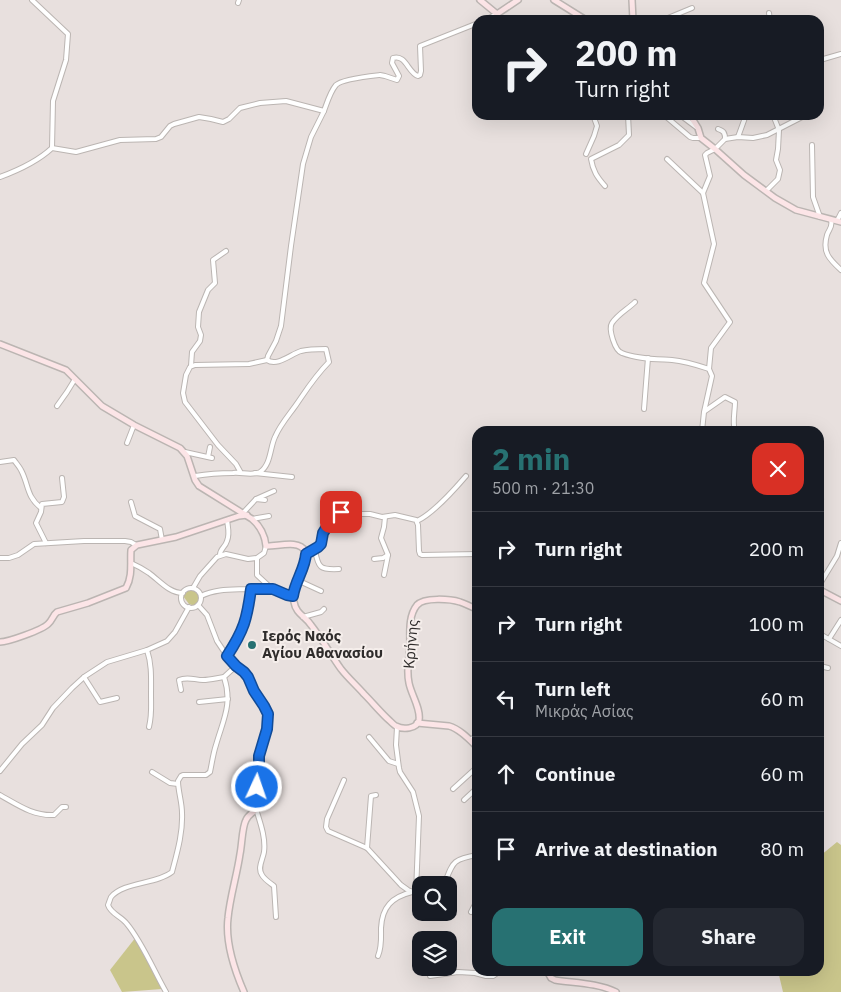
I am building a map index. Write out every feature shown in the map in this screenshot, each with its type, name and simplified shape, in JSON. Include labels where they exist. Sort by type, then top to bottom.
[{"type":"street","points":[[0,177],[17,171],[43,156],[52,148],[53,101],[66,60],[68,34],[32,0]]},
{"type":"street","points":[[480,0],[498,14],[518,0]]},
{"type":"street","points":[[554,0],[578,15]]},
{"type":"street","points":[[632,0],[633,15]]},
{"type":"street","points":[[675,15],[692,8]]},
{"type":"street","points":[[267,360],[281,326],[305,155],[311,137],[334,89],[339,83],[347,80],[380,75],[397,80],[399,76],[392,61],[393,58],[397,57],[401,59],[413,74],[418,76],[420,75],[420,46],[472,25]]},
{"type":"street","points":[[824,59],[841,54]]},
{"type":"street","points":[[52,148],[76,152],[131,138],[156,139],[161,137],[174,124],[199,117],[212,118],[223,122],[240,108],[260,103],[286,101],[324,111]]},
{"type":"street","points":[[586,154],[598,126],[595,120]]},
{"type":"street","points":[[605,186],[597,178],[591,159],[619,145],[629,135],[628,120]]},
{"type":"street","points":[[670,120],[690,137],[701,138],[715,148],[744,175],[788,206],[837,221]]},
{"type":"street","points":[[687,120],[698,128]]},
{"type":"street","points":[[693,120],[701,138]]},
{"type":"street","points":[[738,137],[743,120]]},
{"type":"street","points":[[766,191],[778,179],[780,170],[776,160],[779,130],[776,120]]},
{"type":"street","points":[[703,426],[712,376],[709,369],[711,348],[730,322],[704,283],[714,244],[703,194],[710,176],[705,155],[725,139],[738,137],[753,138],[766,135],[795,120]]},
{"type":"street","points":[[718,128],[724,131],[725,139]]},
{"type":"street","points":[[812,145],[813,197],[820,217]]},
{"type":"street","points":[[666,159],[703,194]]},
{"type":"street","points":[[841,213],[828,234],[826,250],[828,258],[841,270]]},
{"type":"street","points":[[226,251],[213,260],[215,283],[208,290],[199,312],[198,327],[201,335],[200,341],[192,352],[191,366],[186,375],[183,395],[185,402],[241,473]]},
{"type":"street","points":[[635,302],[612,324],[611,330],[619,352],[683,362],[709,369]]},
{"type":"street","points":[[0,344],[66,370],[102,406],[134,425],[176,445],[185,452],[210,458],[210,447]]},
{"type":"street","points":[[191,366],[198,364],[249,364],[267,360],[269,362],[276,362],[301,351],[325,349],[329,362],[311,382],[280,428],[273,441],[269,458],[260,472],[195,476]]},
{"type":"street","points":[[644,410],[648,358]]},
{"type":"street","points":[[57,406],[75,379]]},
{"type":"street","points":[[704,412],[725,397],[734,402],[734,426]]},
{"type":"street","points":[[126,442],[134,425]]},
{"type":"street","points":[[185,452],[199,486],[248,516],[257,524],[266,546],[264,553],[257,558],[248,559],[226,554],[220,555],[200,576],[193,588]]},
{"type":"street","points":[[0,462],[14,460],[22,470],[30,496],[41,508]]},
{"type":"street","points":[[253,473],[292,477]]},
{"type":"street","points":[[306,554],[315,550],[321,544],[329,518],[336,512],[385,517],[395,515],[417,521],[426,516],[466,476]]},
{"type":"street","points":[[46,544],[36,523],[42,504],[62,502],[64,497],[62,478]]},
{"type":"street","points":[[248,516],[256,499],[274,491]]},
{"type":"street","points":[[256,499],[265,500]]},
{"type":"street","points":[[131,502],[135,516],[160,529],[162,540]]},
{"type":"street","points":[[0,558],[18,555],[33,544],[125,541],[136,545],[162,540],[239,516],[270,516]]},
{"type":"street","points":[[384,575],[388,555],[381,537],[385,517]]},
{"type":"street","points":[[220,555],[229,536],[227,520]]},
{"type":"street","points":[[417,521],[420,554],[472,554]]},
{"type":"street","points":[[824,577],[837,556],[841,543]]},
{"type":"street","points":[[0,642],[14,639],[48,624],[57,612],[85,604],[126,588],[129,583],[131,550],[136,545]]},
{"type":"street","points":[[266,546],[296,545],[302,548],[306,554],[293,596],[296,610],[308,620],[343,671],[382,713],[397,727],[410,727],[417,723],[450,726],[470,740]]},
{"type":"street","points":[[315,550],[317,561],[323,568],[328,570],[339,569]]},
{"type":"street","points":[[374,559],[383,558],[388,555]]},
{"type":"street","points":[[257,558],[257,575],[271,588],[293,596]]},
{"type":"street","points":[[131,563],[146,571],[170,590],[176,593],[183,593]]},
{"type":"street","points":[[297,580],[321,591]]},
{"type":"street","points":[[193,588],[199,591],[201,600],[198,605],[189,607],[182,602],[183,593],[187,589],[193,588]]},
{"type":"street","points":[[201,596],[218,590],[271,588]]},
{"type":"street","points":[[227,656],[246,621],[251,589]]},
{"type":"street","points":[[824,593],[841,601]]},
{"type":"street","name":"Κρήνης","points":[[417,723],[419,718],[418,712],[409,686],[407,670],[410,649],[410,626],[415,607],[426,600],[442,600],[460,602],[472,607]]},
{"type":"street","points":[[198,605],[206,615],[217,641],[227,656],[248,677],[268,715],[267,729],[259,756],[256,809],[262,828],[264,844],[260,871],[274,886],[276,917]]},
{"type":"street","points":[[0,771],[22,744],[42,725],[53,708],[84,677],[107,662],[147,650],[170,639],[189,607]]},
{"type":"street","points":[[303,617],[321,612],[324,609]]},
{"type":"street","points":[[829,639],[841,620]]},
{"type":"street","points":[[824,636],[841,646]]},
{"type":"street","points":[[147,650],[151,662],[152,678],[152,714],[148,727]]},
{"type":"street","points":[[181,690],[179,680],[181,679],[203,680],[224,677],[236,666]]},
{"type":"street","points":[[824,667],[828,668]]},
{"type":"street","points":[[84,677],[100,702],[117,698]]},
{"type":"street","points":[[166,992],[127,924],[108,905],[111,897],[120,890],[164,877],[172,872],[179,844],[182,820],[179,778],[184,775],[203,776],[209,774],[228,699],[224,677]]},
{"type":"street","points":[[199,702],[228,699]]},
{"type":"street","points":[[397,727],[398,764],[400,772],[414,794],[419,816],[415,876]]},
{"type":"street","points":[[369,737],[389,761],[398,764]]},
{"type":"street","points":[[152,772],[170,783],[178,784]]},
{"type":"street","points":[[453,789],[472,772]]},
{"type":"street","points":[[344,780],[327,819],[326,827],[333,833],[367,848],[401,885],[412,891]]},
{"type":"street","points":[[464,800],[472,793]]},
{"type":"street","points":[[0,795],[35,814],[54,815],[62,807],[66,807]]},
{"type":"street","points":[[367,848],[371,796],[376,795]]},
{"type":"street","points":[[244,992],[234,970],[228,942],[228,918],[244,826],[247,818],[256,809]]},
{"type":"street","points":[[448,876],[455,862],[460,858],[472,855]]},
{"type":"street","points":[[378,956],[381,949],[381,927],[386,909],[398,896],[412,892]]},
{"type":"street","points":[[457,972],[472,973]]},
{"type":"street","points":[[550,976],[554,980],[600,986],[616,992]]},
{"type":"shaded area","points":[[190,589],[200,596],[200,600],[195,606],[189,604],[183,596]]},
{"type":"shaded area","points":[[837,842],[841,845],[841,992],[783,992],[779,976],[824,976],[824,853]]},
{"type":"shaded area","points":[[136,937],[162,989],[122,992],[110,970]]},
{"type":"place","name":"Ιερός Ναός Αγίου Αθανασίου","points":[[252,645]]},
{"type":"route","points":[[257,787],[259,756],[267,729],[268,714],[256,695],[248,677],[227,656],[246,621],[251,589],[273,589],[293,596],[306,554],[315,550],[321,544],[323,533],[330,517],[336,512],[341,512]]}]
